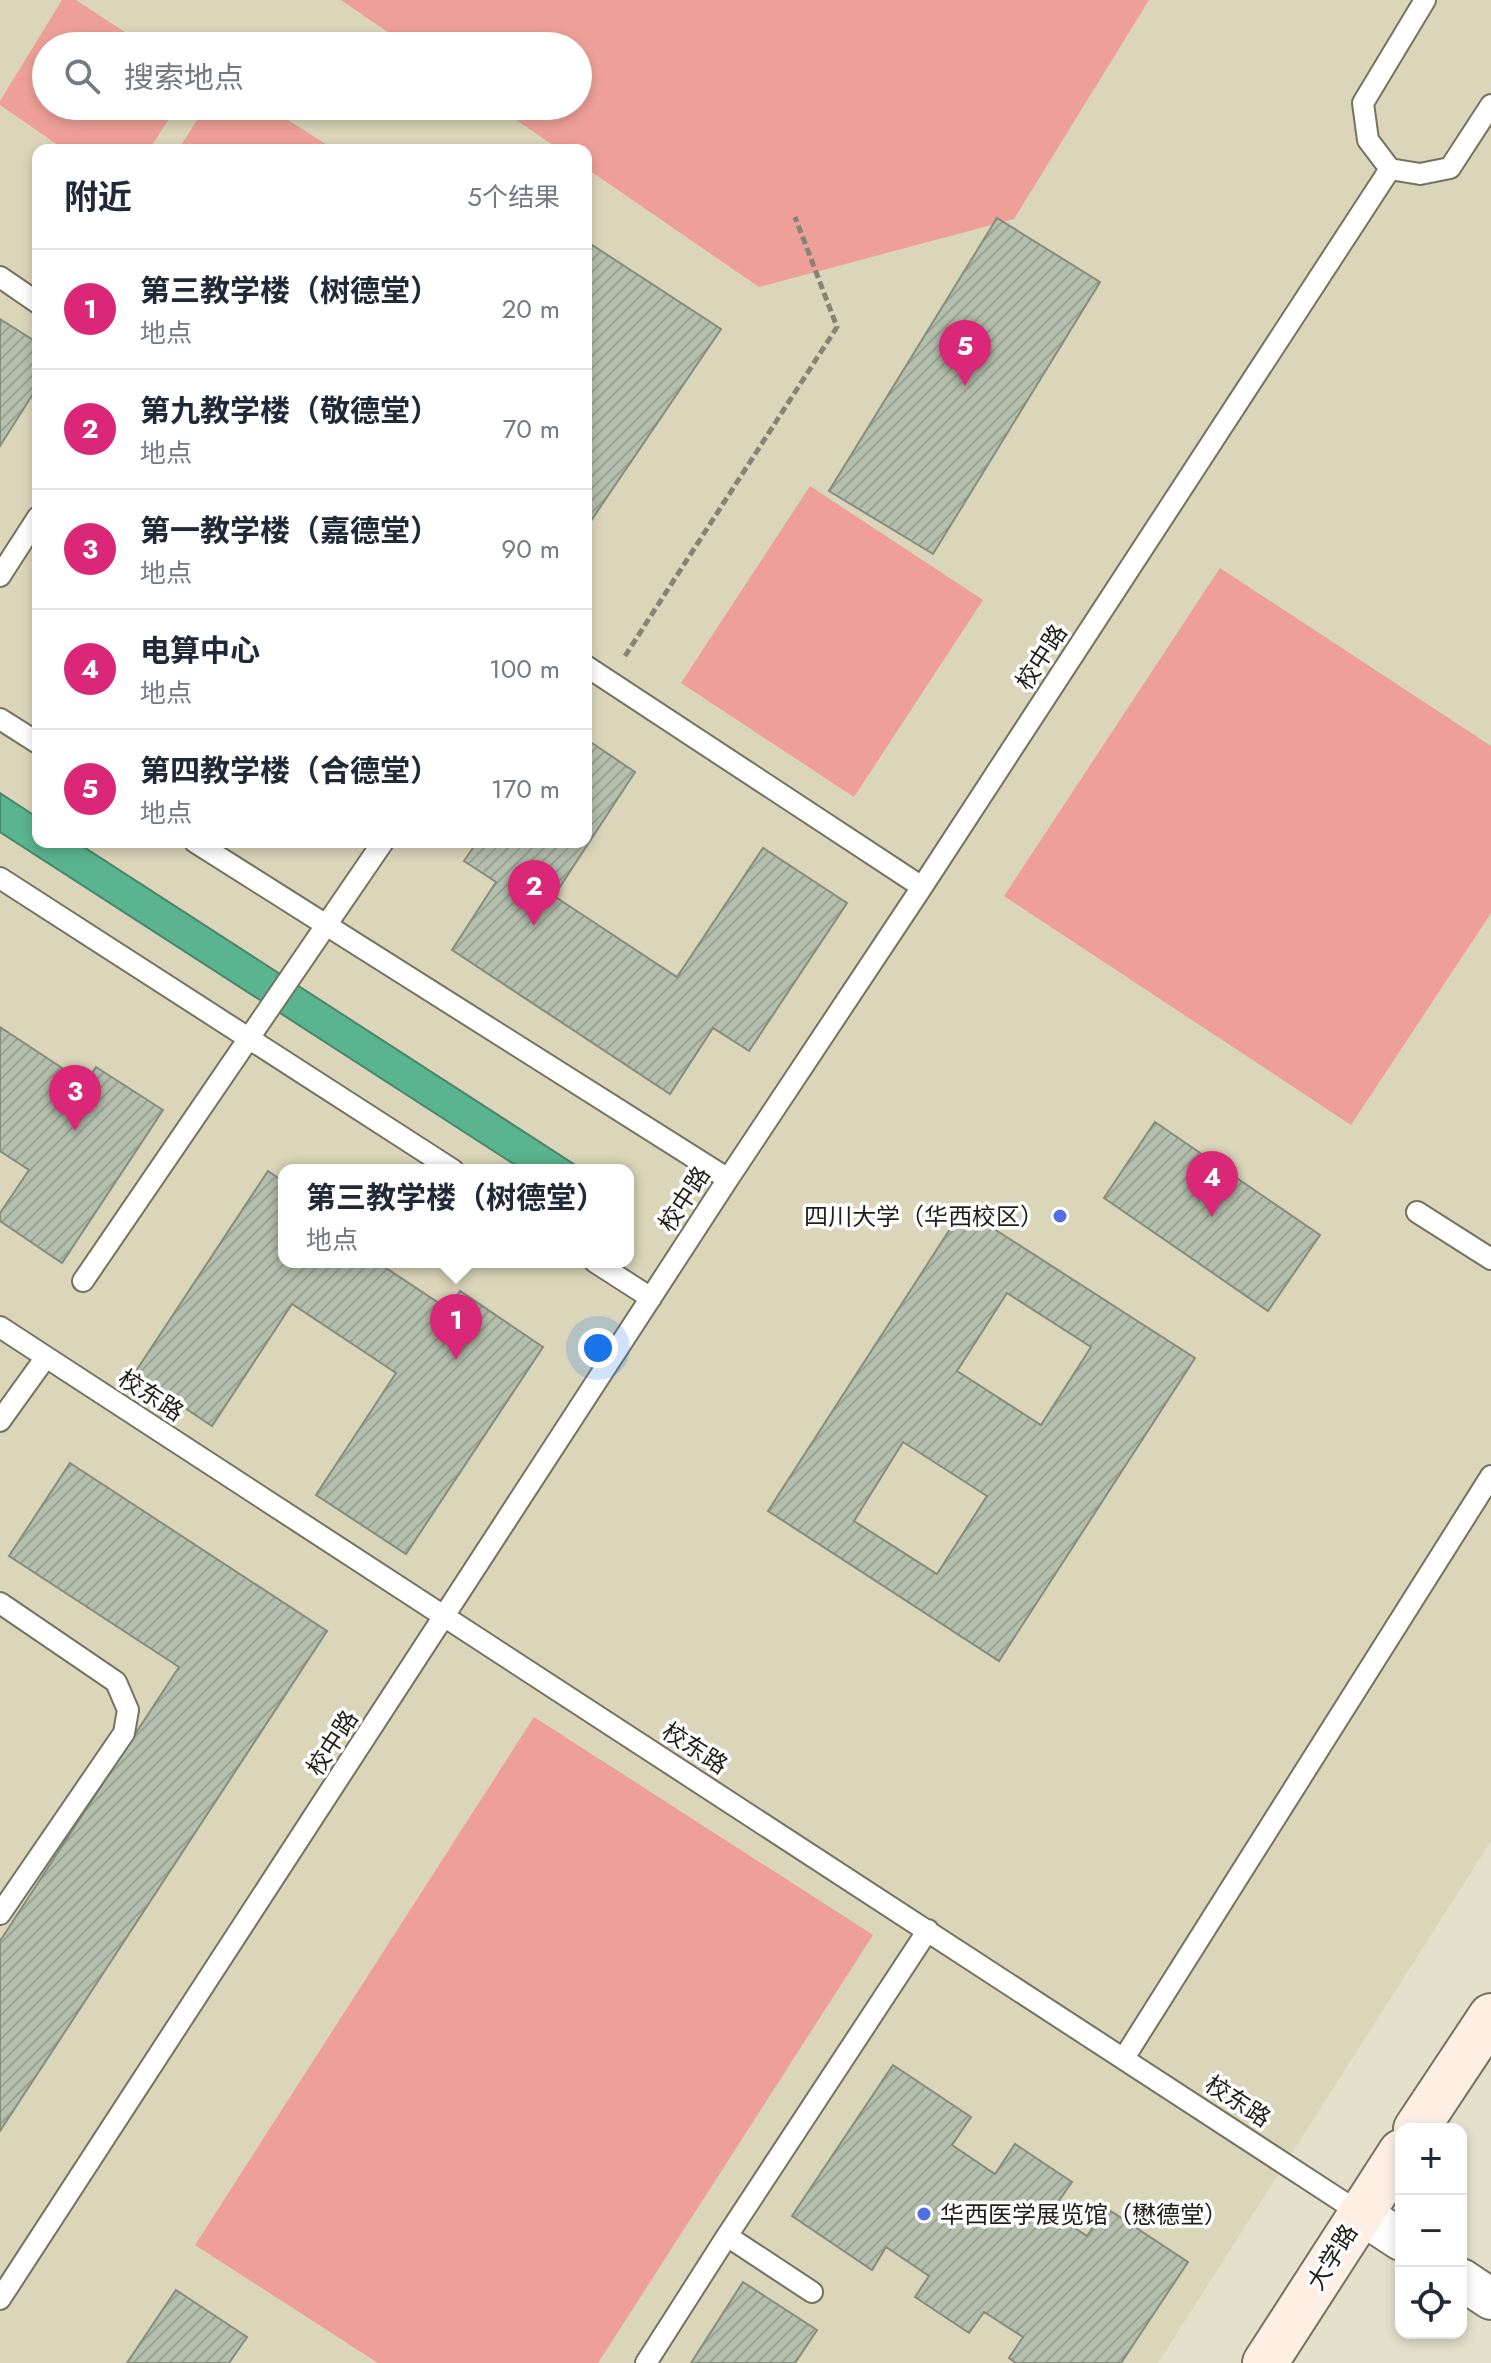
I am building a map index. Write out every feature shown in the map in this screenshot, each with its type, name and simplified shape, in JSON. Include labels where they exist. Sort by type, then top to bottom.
[{"type":"street","points":[[1420,2123],[1491,2016]]},
{"type":"street","name":"大学路","points":[[1265,2363],[1395,2161]]},
{"type":"street","points":[[1360,2213],[1395,2236]]},
{"type":"street","points":[[1467,2283],[1491,2299]]},
{"type":"lane","points":[[1425,0],[1363,103],[1368,140],[1390,169],[1420,174],[1450,168],[1491,105]]},
{"type":"lane","name":"校中路","points":[[0,2299],[728,1179],[1390,169]]},
{"type":"lane","points":[[0,277],[32,299]]},
{"type":"lane","points":[[0,576],[32,526]]},
{"type":"lane","points":[[592,670],[922,887]]},
{"type":"lane","points":[[0,719],[32,739]]},
{"type":"lane","points":[[204,848],[728,1179]]},
{"type":"lane","points":[[83,1281],[379,848]]},
{"type":"lane","points":[[0,878],[444,1164]]},
{"type":"lane","points":[[1417,1212],[1491,1259]]},
{"type":"lane","points":[[604,1268],[651,1298]]},
{"type":"lane","name":"校东路","points":[[0,1327],[1360,2213]]},
{"type":"lane","points":[[0,1421],[46,1357]]},
{"type":"lane","points":[[1124,2058],[1491,1476]]},
{"type":"lane","points":[[0,1603],[116,1682],[128,1710],[124,1733],[0,1914]]},
{"type":"lane","points":[[646,2363],[928,1930]]},
{"type":"lane","points":[[727,2236],[812,2292]]},
{"type":"path","points":[[609,680],[837,327],[795,217]]},
{"type":"shaded area","name":"四川大学（华西校区）","points":[[0,0],[1491,0],[1491,1841],[1158,2363],[0,2363]]},
{"type":"shaded area","points":[[62,0],[76,0],[125,32],[42,32]]},
{"type":"shaded area","points":[[341,0],[1149,0],[1014,219],[759,287],[592,172],[592,144],[551,144],[516,120],[592,120],[592,32],[388,32]]},
{"type":"shaded area","points":[[32,49],[32,120],[168,120],[153,144],[56,144],[0,105]]},
{"type":"shaded area","points":[[197,120],[288,120],[326,144],[182,144]]},
{"type":"shaded area","points":[[810,486],[983,600],[854,797],[681,683]]},
{"type":"shaded area","points":[[1220,568],[1491,746],[1491,913],[1351,1125],[1004,896]]},
{"type":"shaded area","points":[[0,793],[32,814],[32,848],[85,848],[574,1164],[514,1164],[0,832]]},
{"type":"shaded area","points":[[534,1717],[873,1935],[598,2363],[378,2363],[195,2245]]},
{"type":"building","points":[[997,218],[1100,282],[933,554],[829,491]]},
{"type":"building","points":[[592,245],[721,329],[592,519]]},
{"type":"building","points":[[0,319],[32,339],[32,395],[0,446]]},
{"type":"building","points":[[592,743],[635,772],[592,838]]},
{"type":"building","points":[[473,848],[585,848],[554,896],[677,977],[763,848],[847,903],[749,1051],[713,1028],[670,1094],[452,950],[496,882],[464,861]]},
{"type":"building","points":[[0,1027],[85,1083],[96,1067],[163,1110],[62,1263],[0,1221],[0,1213],[29,1170],[0,1151]]},
{"type":"building","points":[[1155,1122],[1320,1235],[1268,1311],[1104,1198]]},
{"type":"building","points":[[268,1171],[278,1178],[278,1268],[386,1268],[448,1309],[460,1291],[543,1347],[406,1554],[316,1495],[396,1373],[292,1304],[212,1426],[134,1374]]},
{"type":"building","points":[[963,1209],[1195,1358],[999,1661],[768,1511]],"holes":[[[1007,1293],[1091,1347],[1041,1425],[957,1371]],[[903,1442],[987,1496],[937,1574],[854,1521]]]},
{"type":"building","points":[[70,1463],[327,1631],[0,2131],[0,1941],[179,1667],[9,1556]]},
{"type":"building","name":"华西医学展览馆（懋德堂）","points":[[893,2065],[971,2117],[952,2145],[995,2174],[1015,2144],[1072,2182],[1051,2212],[1087,2236],[1106,2208],[1188,2262],[1121,2363],[1016,2363],[1009,2358],[1023,2337],[984,2312],[969,2333],[915,2297],[929,2276],[886,2247],[872,2270],[792,2216]]},
{"type":"building","points":[[743,2282],[817,2330],[795,2363],[691,2363]]},
{"type":"building","points":[[176,2290],[247,2337],[229,2363],[127,2363]]},
{"type":"place","name":"第四教学楼（合德堂）","points":[[965,386]]},
{"type":"place","name":"第九教学楼（敬德堂）","points":[[534,926]]},
{"type":"place","name":"第一教学楼（嘉德堂）","points":[[75,1131]]},
{"type":"place","name":"四川大学（华西校区）","points":[[1060,1216]]},
{"type":"place","name":"电算中心","points":[[1212,1217]]},
{"type":"place","name":"第三教学楼（树德堂）","points":[[456,1360]]},
{"type":"place","name":"华西医学展览馆（懋德堂）","points":[[924,2214]]}]
